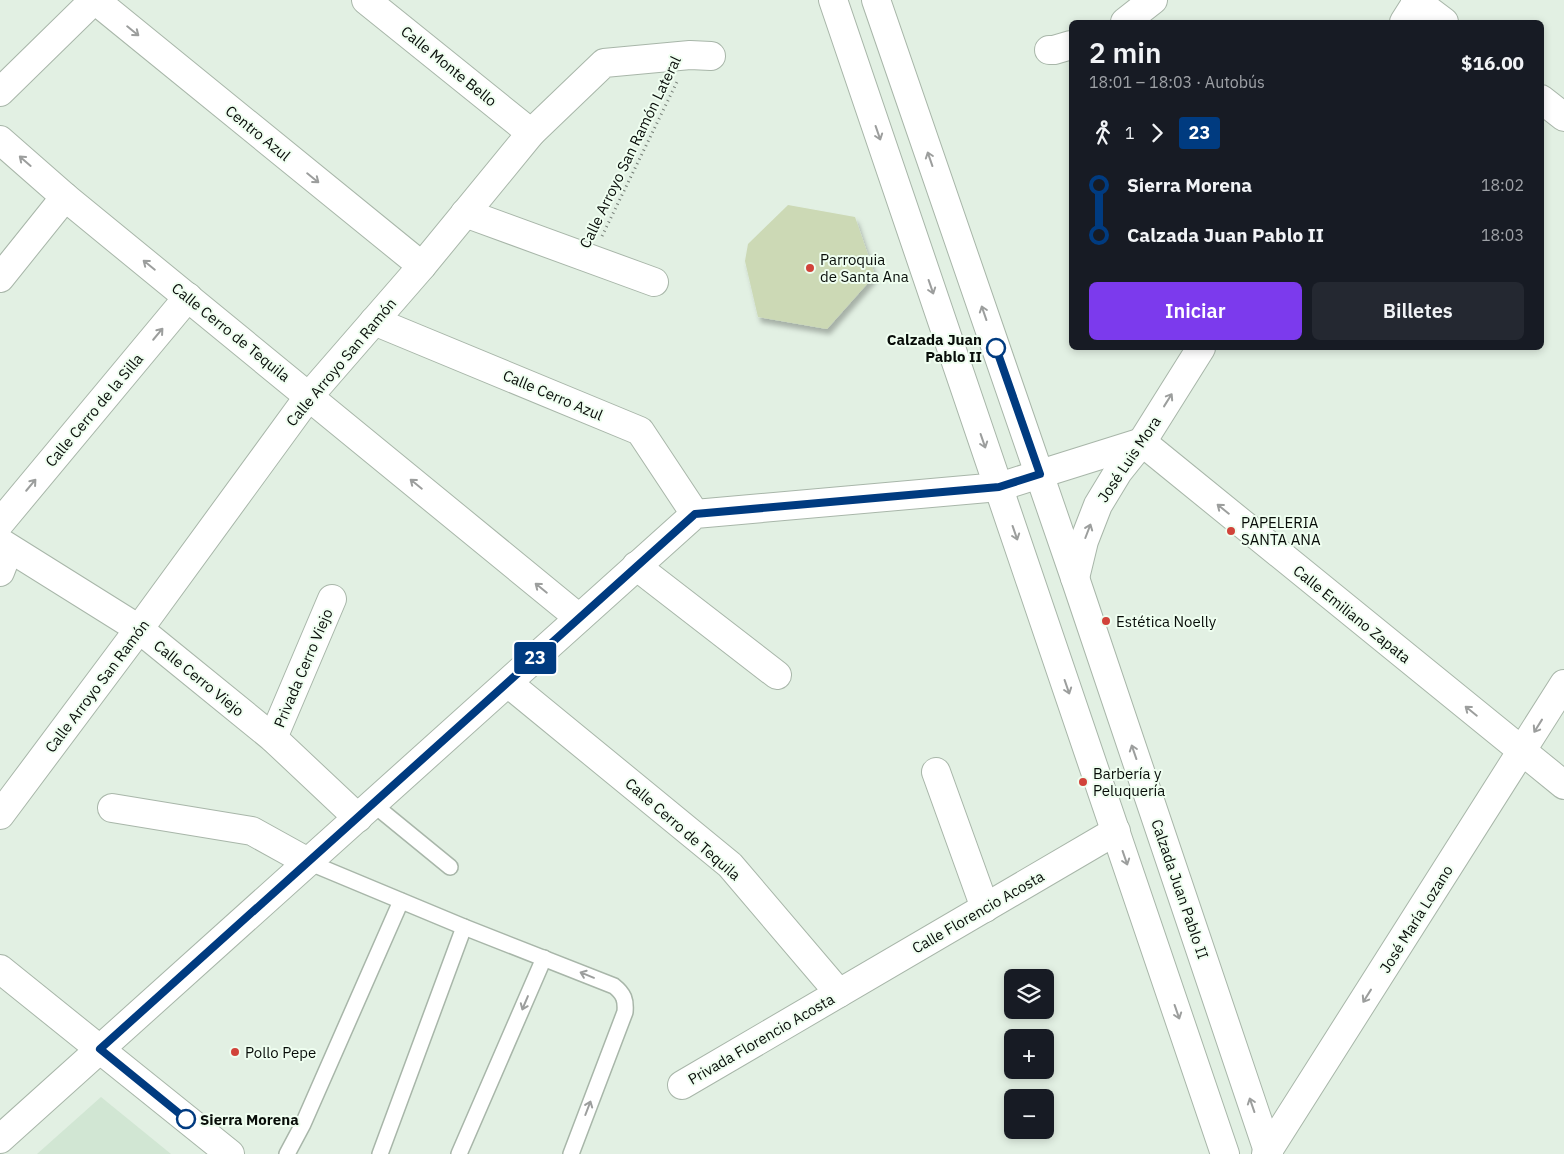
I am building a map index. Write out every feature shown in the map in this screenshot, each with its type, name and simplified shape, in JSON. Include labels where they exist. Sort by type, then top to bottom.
[{"type":"street","points":[[0,92],[95,0]]},
{"type":"street","name":"Centro Azul","points":[[95,0],[422,266]]},
{"type":"street","name":"Calle Monte Bello","points":[[366,0],[531,133]]},
{"type":"street","points":[[833,0],[1225,1154]]},
{"type":"street","name":"Calzada Juan Pablo II","points":[[876,0],[1076,578],[1268,1153]]},
{"type":"street","points":[[1127,20],[1152,0]]},
{"type":"street","points":[[1413,6],[1440,20]]},
{"type":"street","name":"Calle Arroyo San Ramón","points":[[0,815],[309,396],[422,266],[531,133],[604,63],[701,55]]},
{"type":"street","points":[[863,87],[907,91]]},
{"type":"street","points":[[1544,101],[1564,117]]},
{"type":"street","name":"Calle Cerro de Tequila","points":[[0,140],[66,197],[579,618]]},
{"type":"street","points":[[0,278],[66,197]]},
{"type":"street","points":[[465,214],[654,282]]},
{"type":"street","name":"Calle Cerro de la Silla","points":[[0,523],[188,297]]},
{"type":"street","name":"Calle Cerro Azul","points":[[374,321],[640,432],[695,514]]},
{"type":"street","name":"José Luis Mora","points":[[1076,578],[1084,540],[1098,505],[1118,472],[1142,442],[1200,350]]},
{"type":"street","points":[[0,1139],[695,514],[999,487],[1142,442]]},
{"type":"street","name":"Calle Emiliano Zapata","points":[[1142,442],[1564,785]]},
{"type":"street","name":"Calle Cerro Viejo","points":[[3,554],[139,629],[365,811]]},
{"type":"street","points":[[636,566],[776,675]]},
{"type":"street","name":"Privada Cerro Viejo","points":[[273,738],[332,598]]},
{"type":"street","name":"Calle Cerro de Tequila","points":[[508,683],[730,865],[840,993]]},
{"type":"street","name":"José María Lozano","points":[[1268,1153],[1564,684]]},
{"type":"street","points":[[936,772],[985,908]]},
{"type":"street","points":[[112,808],[252,832],[308,862]]},
{"type":"street","name":"Calle Florencio Acosta","points":[[840,993],[1116,831]]},
{"type":"street","points":[[0,969],[230,1154]]},
{"type":"street","name":"Privada Florencio Acosta","points":[[682,1085],[840,993]]},
{"type":"lane","points":[[365,811],[450,867]]},
{"type":"lane","points":[[308,862],[464,927],[614,986],[622,992],[626,1002],[625,1012],[570,1154]]},
{"type":"lane","points":[[287,1154],[303,1124],[401,901]]},
{"type":"lane","points":[[380,1154],[464,927]]},
{"type":"lane","points":[[459,1154],[544,958]]},
{"type":"path","name":"Calle Arroyo San Ramón Lateral","points":[[591,259],[701,55]]},
{"type":"shaded area","points":[[101,1097],[171,1154],[37,1154]]},
{"type":"building","name":"Parroquia de Santa Ana","points":[[788,205],[855,217],[875,275],[827,329],[758,317],[745,261],[748,244]]},
{"type":"bus line","name":"23","points":[[186,1119],[100,1049],[695,514],[999,487],[1040,474],[996,348]]},
{"type":"place","name":"Parroquia de Santa Ana","points":[[810,268]]},
{"type":"place","name":"Calzada Juan Pablo II","points":[[996,348]]},
{"type":"place","name":"PAPELERIA SANTA ANA","points":[[1231,531]]},
{"type":"place","name":"Estética Noelly","points":[[1106,621]]},
{"type":"place","name":"Barbería y Peluquería","points":[[1083,782]]},
{"type":"place","name":"Pollo Pepe","points":[[235,1052]]},
{"type":"place","name":"Sierra Morena","points":[[186,1119]]}]
